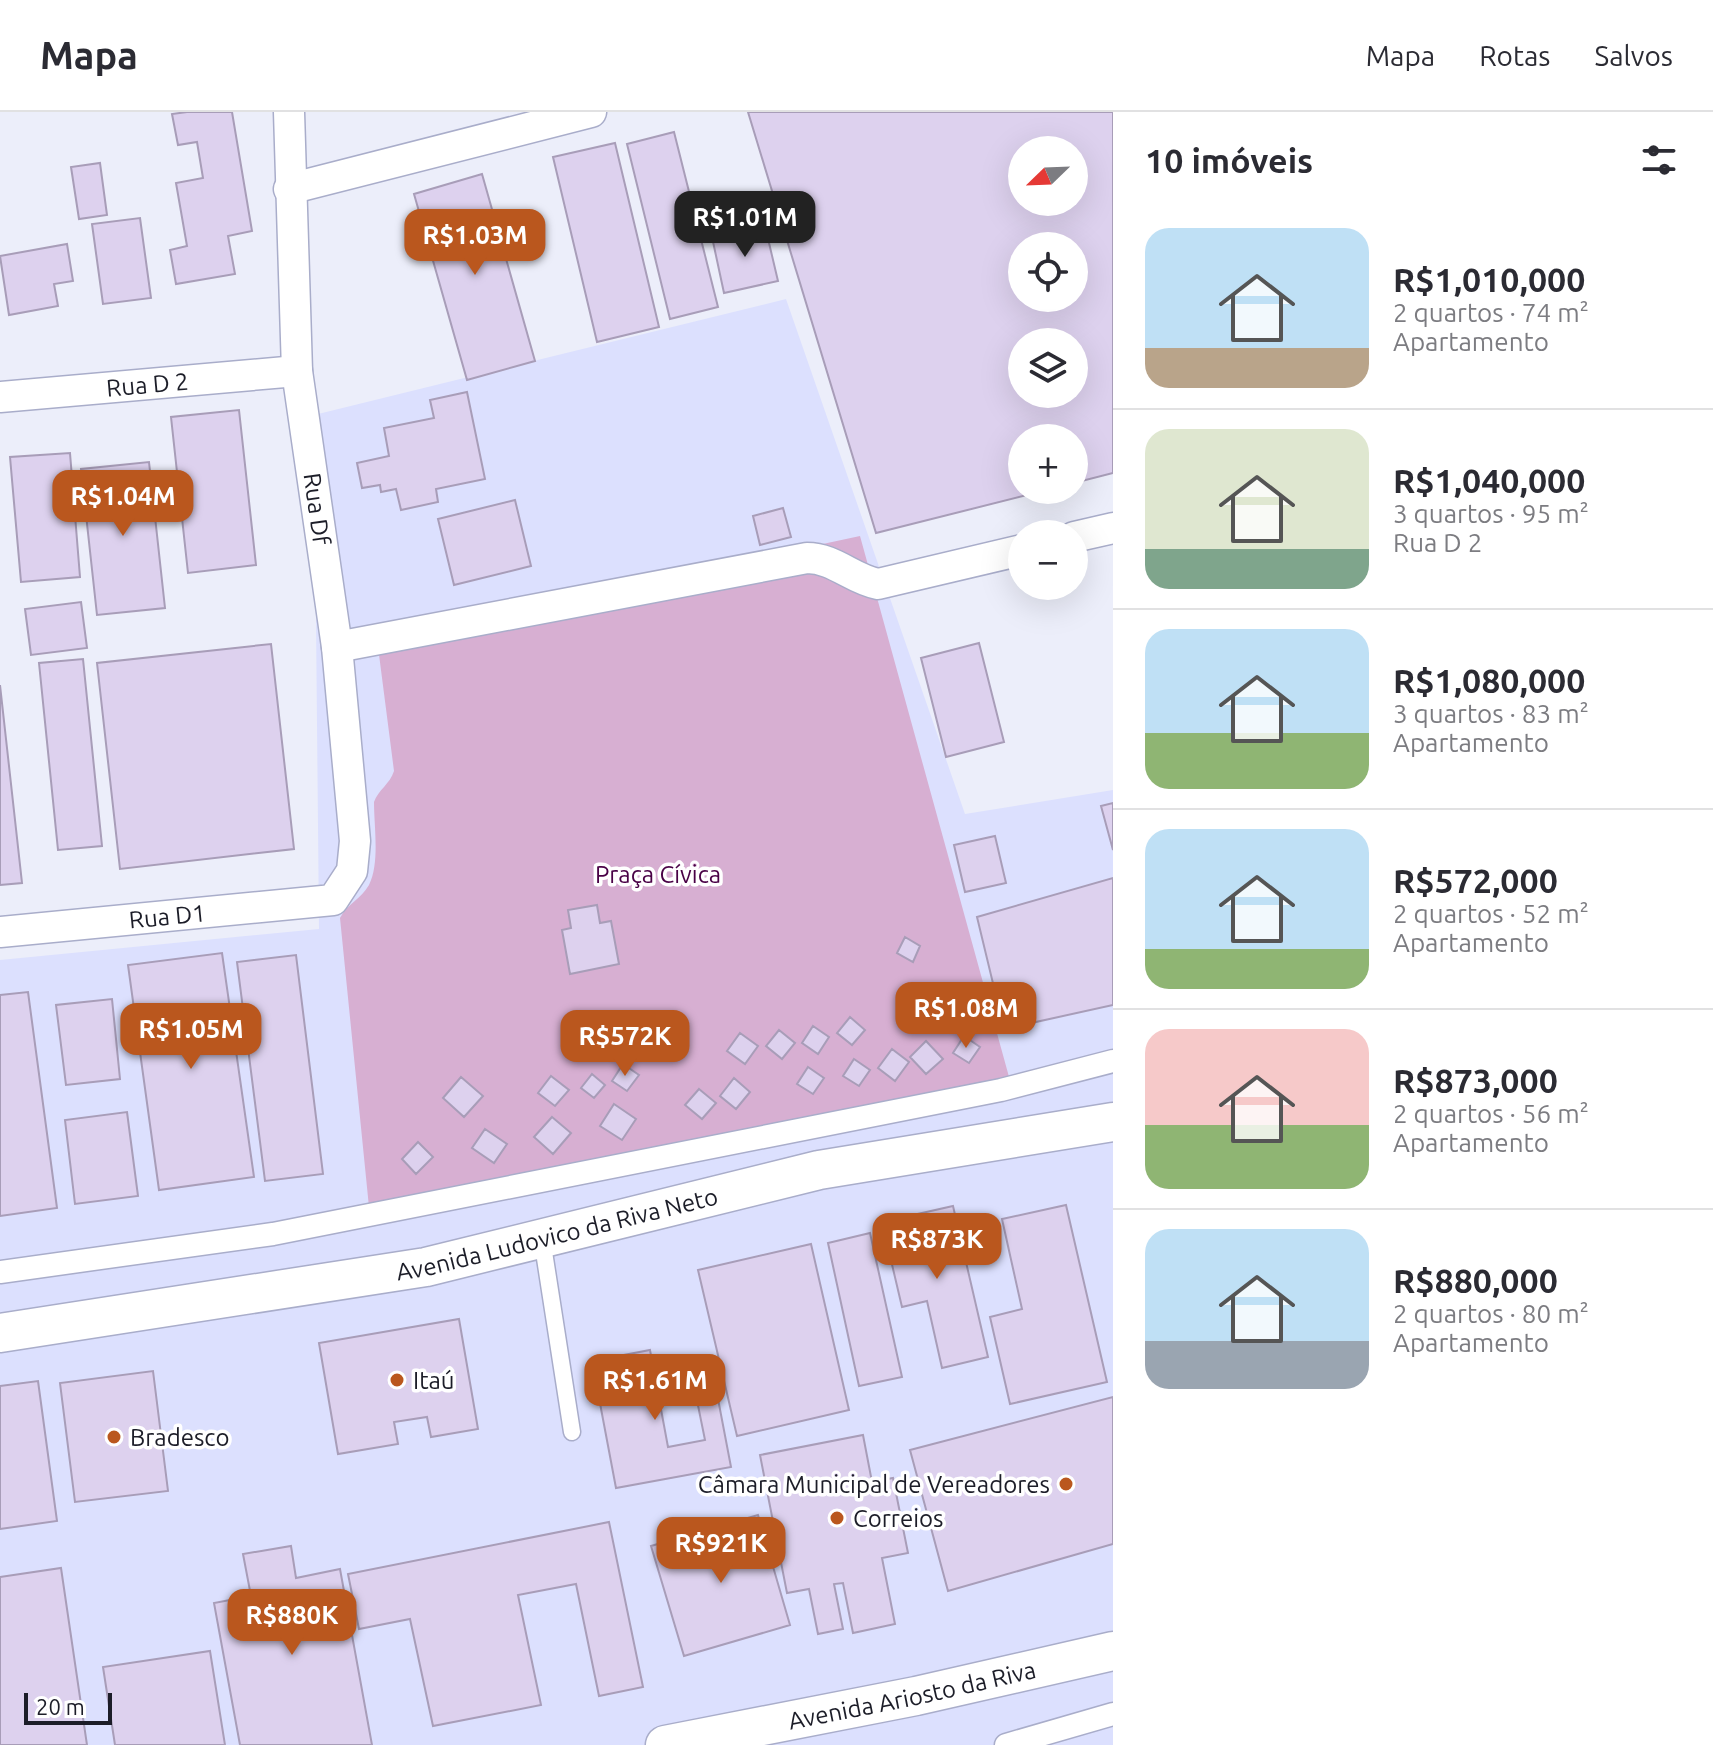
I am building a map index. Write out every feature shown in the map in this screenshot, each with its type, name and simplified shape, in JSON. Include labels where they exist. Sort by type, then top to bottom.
[{"type":"street","name":"Rua Df","points":[[289,112],[297,371],[337,647],[355,841],[352,871],[333,900]]},
{"type":"street","points":[[289,189],[591,112]]},
{"type":"street","name":"Rua D 2","points":[[0,397],[297,371]]},
{"type":"street","points":[[1088,534],[1113,528]]},
{"type":"street","points":[[337,647],[807,558],[827,560],[857,578],[878,584],[1008,553]]},
{"type":"street","name":"Rua D1","points":[[0,932],[333,900]]},
{"type":"street","points":[[0,1272],[273,1234],[1001,1090],[1113,1061]]},
{"type":"street","name":"Avenida Ludovico da Riva Neto","points":[[0,1333],[426,1267],[819,1170],[1111,1125]]},
{"type":"street","name":"Avenida Ariosto da Riva","points":[[665,1745],[916,1696],[1113,1651]]},
{"type":"street","points":[[1006,1745],[1113,1714]]},
{"type":"lane","points":[[542,1239],[572,1432]]},
{"type":"shaded area","points":[[786,299],[965,814],[1113,790],[1113,1745],[0,1745],[0,960],[319,929],[314,415]]},
{"type":"green space","name":"Praça Cívica","points":[[860,536],[1014,1095],[370,1217],[340,918],[369,885],[375,856],[374,802],[394,771],[377,639]]},
{"type":"building","points":[[232,112],[252,231],[228,236],[235,274],[176,284],[170,250],[187,246],[176,183],[203,178],[197,142],[178,145],[172,114]]},
{"type":"building","points":[[748,112],[1113,112],[1113,473],[1088,479],[1088,424],[1008,424],[1008,500],[876,533]]},
{"type":"building","points":[[674,132],[718,307],[670,319],[627,144]]},
{"type":"building","points":[[615,143],[659,327],[597,342],[553,157]]},
{"type":"building","points":[[100,163],[107,215],[79,219],[71,167]]},
{"type":"building","points":[[482,174],[535,361],[467,380],[414,194]]},
{"type":"building","points":[[140,218],[151,298],[103,304],[92,224]]},
{"type":"building","points":[[765,226],[778,281],[724,293],[712,237]]},
{"type":"building","points":[[67,244],[73,281],[54,284],[58,306],[9,315],[0,256]]},
{"type":"building","points":[[467,392],[485,479],[436,489],[438,502],[401,510],[396,489],[381,492],[380,485],[362,488],[357,463],[389,456],[384,428],[434,418],[430,400]]},
{"type":"building","points":[[239,410],[256,565],[188,573],[171,417]]},
{"type":"building","points":[[70,453],[80,577],[21,582],[10,457]]},
{"type":"building","points":[[149,462],[165,608],[97,615],[81,469]]},
{"type":"building","points":[[515,500],[531,566],[454,585],[438,519]]},
{"type":"building","points":[[783,508],[791,537],[760,545],[753,516]]},
{"type":"building","points":[[81,602],[87,648],[31,655],[25,609]]},
{"type":"building","points":[[979,643],[1004,742],[946,757],[921,658]]},
{"type":"building","points":[[271,644],[294,849],[120,869],[97,663]]},
{"type":"building","points":[[83,659],[102,846],[58,850],[39,663]]},
{"type":"building","points":[[0,685],[22,883],[0,885]]},
{"type":"building","points":[[1113,803],[1113,850],[1101,806]]},
{"type":"building","points":[[995,836],[1006,883],[965,892],[954,845]]},
{"type":"building","points":[[1113,878],[1113,1005],[1004,1029],[977,917]]},
{"type":"building","points":[[597,905],[600,923],[611,921],[619,964],[570,974],[562,930],[571,928],[568,910]]},
{"type":"building","points":[[905,937],[920,946],[913,962],[897,953]]},
{"type":"building","points":[[222,953],[254,1177],[159,1190],[128,965]]},
{"type":"building","points":[[296,955],[323,1174],[265,1181],[237,962]]},
{"type":"building","points":[[28,992],[57,1208],[0,1216],[0,995]]},
{"type":"building","points":[[112,999],[120,1079],[66,1085],[56,1005]]},
{"type":"building","points":[[850,1017],[865,1030],[852,1045],[837,1033]]},
{"type":"building","points":[[813,1026],[829,1037],[818,1054],[802,1043]]},
{"type":"building","points":[[779,1030],[795,1043],[782,1059],[766,1046]]},
{"type":"building","points":[[740,1033],[758,1046],[745,1064],[727,1051]]},
{"type":"building","points":[[964,1036],[980,1047],[969,1063],[953,1053]]},
{"type":"building","points":[[926,1041],[943,1059],[926,1074],[910,1057]]},
{"type":"building","points":[[892,1049],[909,1062],[895,1081],[878,1068]]},
{"type":"building","points":[[854,1059],[870,1070],[859,1086],[843,1076]]},
{"type":"building","points":[[623,1064],[639,1075],[627,1091],[612,1081]]},
{"type":"building","points":[[808,1067],[824,1078],[813,1094],[797,1084]]},
{"type":"building","points":[[592,1074],[605,1085],[594,1098],[581,1088]]},
{"type":"building","points":[[551,1076],[569,1090],[555,1106],[538,1093]]},
{"type":"building","points":[[461,1077],[483,1096],[464,1117],[443,1098]]},
{"type":"building","points":[[734,1078],[750,1092],[736,1109],[720,1096]]},
{"type":"building","points":[[699,1089],[716,1103],[702,1119],[685,1105]]},
{"type":"building","points":[[614,1104],[636,1119],[622,1140],[600,1126]]},
{"type":"building","points":[[127,1112],[138,1196],[75,1204],[65,1120]]},
{"type":"building","points":[[552,1117],[571,1133],[553,1154],[534,1137]]},
{"type":"building","points":[[485,1129],[507,1144],[494,1163],[472,1148]]},
{"type":"building","points":[[418,1142],[433,1157],[416,1174],[402,1159]]},
{"type":"building","points":[[1066,1205],[1107,1382],[1010,1404],[990,1317],[1022,1309],[1002,1219]]},
{"type":"building","points":[[953,1206],[988,1357],[942,1368],[927,1301],[902,1307],[882,1222]]},
{"type":"building","points":[[870,1233],[902,1377],[859,1386],[828,1243]]},
{"type":"building","points":[[811,1244],[849,1410],[737,1436],[698,1270]]},
{"type":"building","name":"Itaú","points":[[459,1319],[478,1429],[431,1437],[427,1417],[394,1422],[398,1444],[338,1454],[319,1343]]},
{"type":"building","points":[[650,1350],[668,1447],[705,1440],[689,1361],[710,1357],[731,1467],[616,1488],[592,1361]]},
{"type":"building","name":"Bradesco","points":[[153,1371],[168,1491],[75,1502],[60,1383]]},
{"type":"building","points":[[38,1381],[57,1521],[0,1529],[0,1386]]},
{"type":"building","points":[[1113,1397],[1113,1544],[948,1591],[910,1450]]},
{"type":"building","name":"Correios","points":[[863,1435],[872,1482],[893,1478],[908,1553],[882,1558],[895,1624],[853,1633],[843,1583],[834,1584],[843,1629],[818,1634],[809,1589],[787,1593],[760,1455]]},
{"type":"building","points":[[758,1515],[790,1625],[684,1656],[651,1546]]},
{"type":"building","points":[[609,1522],[643,1687],[599,1696],[576,1584],[518,1595],[541,1705],[433,1726],[410,1619],[359,1629],[348,1574]]},
{"type":"building","points":[[291,1546],[296,1578],[340,1569],[372,1745],[240,1745],[214,1603],[251,1596],[243,1554]]},
{"type":"building","points":[[61,1568],[87,1745],[0,1745],[0,1577]]},
{"type":"building","points":[[210,1651],[225,1745],[115,1745],[103,1667]]},
{"type":"place","name":"Itaú","points":[[397,1380]]},
{"type":"place","name":"Bradesco","points":[[114,1437]]},
{"type":"place","name":"Câmara Municipal de Vereadores","points":[[1066,1484]]},
{"type":"place","name":"Correios","points":[[837,1518]]}]
